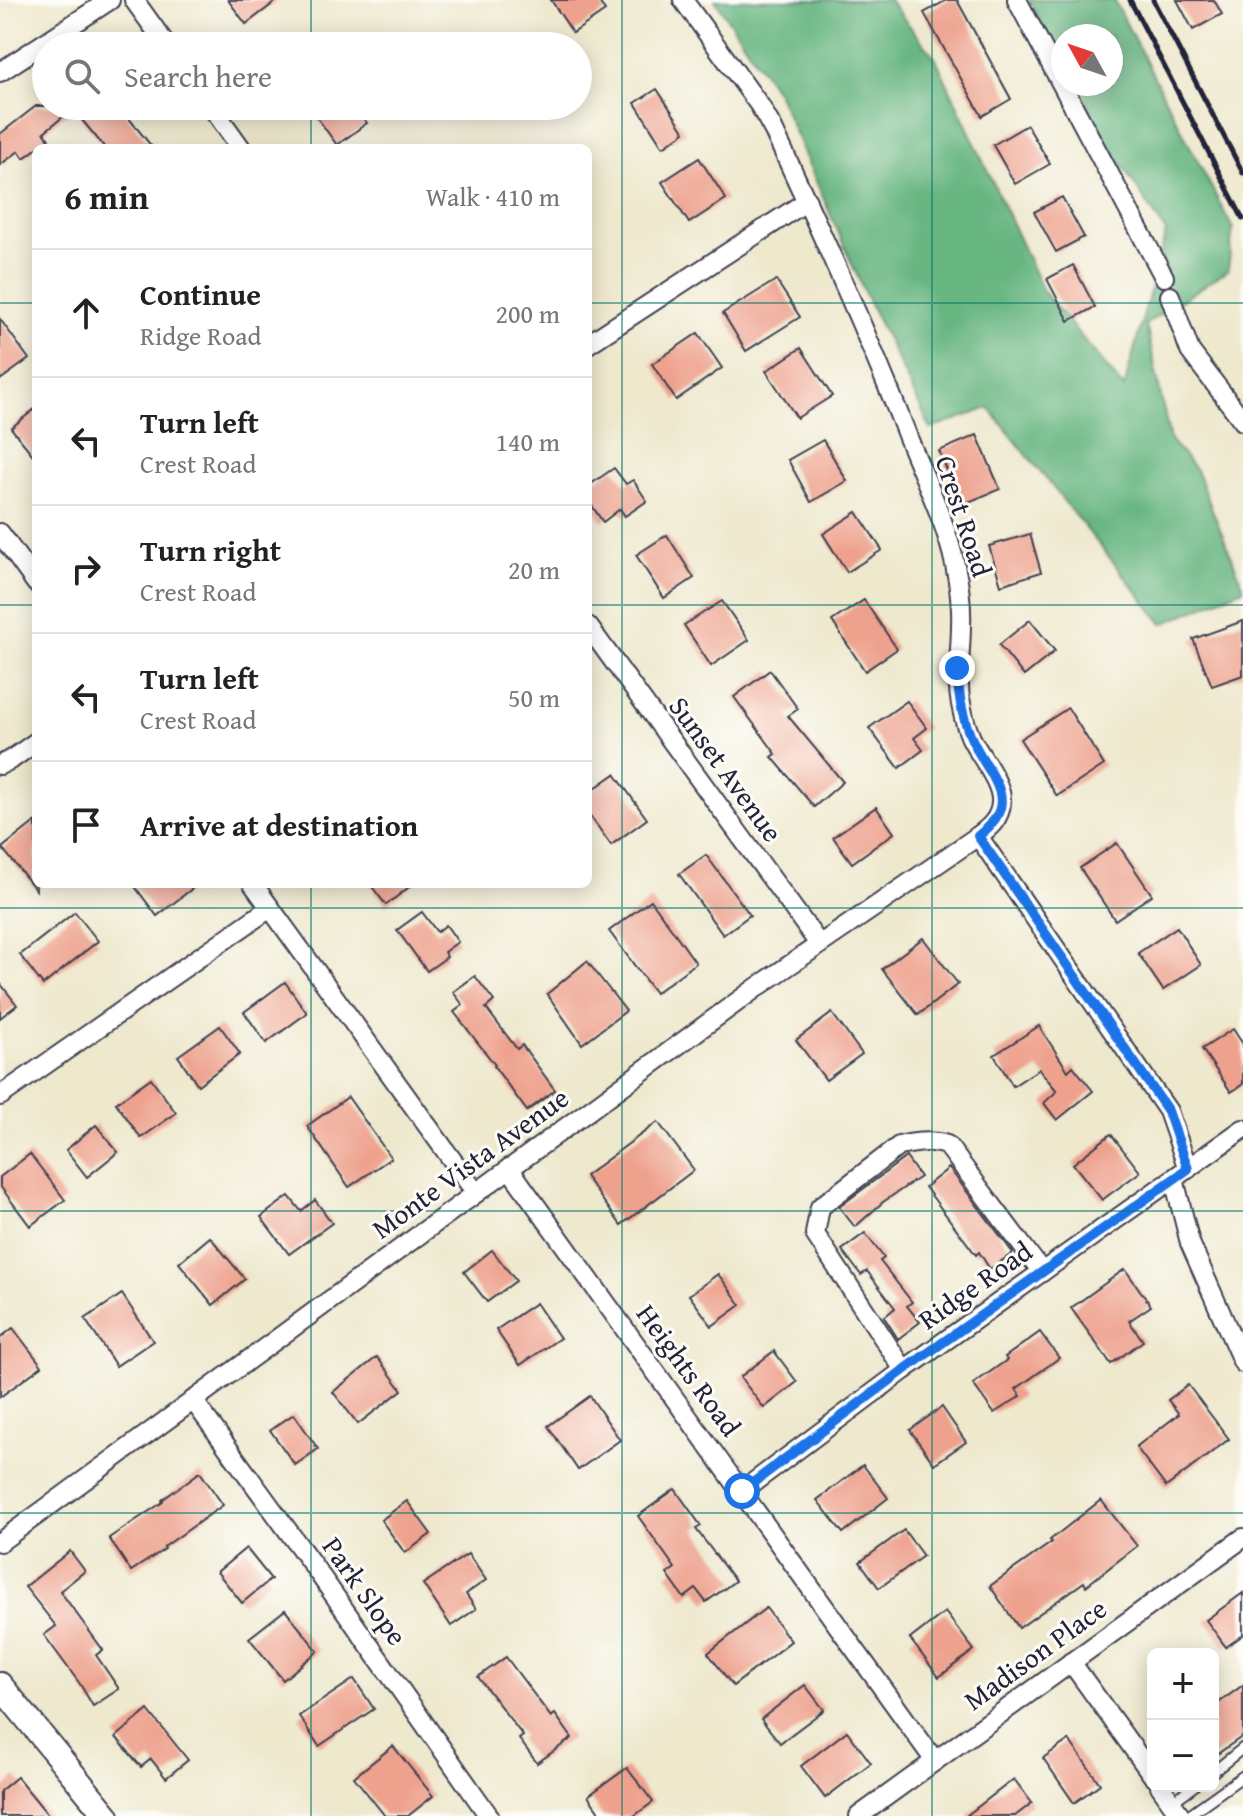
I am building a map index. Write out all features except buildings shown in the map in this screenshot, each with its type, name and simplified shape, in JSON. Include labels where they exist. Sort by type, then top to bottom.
[{"type":"main road","points":[[0,1685],[107,1816]]},
{"type":"street","points":[[61,32],[110,0]]},
{"type":"street","points":[[134,0],[157,32]]},
{"type":"street","name":"Crest Road","points":[[683,0],[760,106],[773,129],[886,379],[945,531],[955,563],[960,597],[957,668],[961,705],[971,738],[1000,790],[1002,804],[998,817],[978,836]]},
{"type":"street","points":[[1017,0],[1164,277]]},
{"type":"street","points":[[0,72],[32,51]]},
{"type":"street","points":[[221,120],[238,144]]},
{"type":"street","points":[[592,341],[807,201]]},
{"type":"street","points":[[1170,296],[1190,351],[1243,421]]},
{"type":"street","points":[[0,533],[32,577]]},
{"type":"street","name":"Sunset Avenue","points":[[592,632],[819,944]]},
{"type":"street","points":[[0,765],[32,745]]},
{"type":"street","points":[[978,836],[1168,1111],[1181,1174],[1190,1243],[1243,1363]]},
{"type":"street","name":"Monte Vista Avenue","points":[[0,1542],[756,988],[978,836]]},
{"type":"street","points":[[256,888],[476,1193]]},
{"type":"street","points":[[0,1096],[270,908]]},
{"type":"street","name":"Ridge Road","points":[[742,1491],[904,1370],[1243,1129]]},
{"type":"street","points":[[904,1370],[815,1234],[820,1207],[899,1146],[914,1142],[947,1145],[1042,1272]]},
{"type":"street","name":"Heights Road","points":[[509,1168],[935,1761]]},
{"type":"street","name":"Park Slope","points":[[193,1400],[489,1816]]},
{"type":"street","name":"Madison Place","points":[[859,1816],[1243,1538]]},
{"type":"street","points":[[1071,1662],[1147,1768]]},
{"type":"street","points":[[1165,1792],[1180,1811]]},
{"type":"lane","points":[[1219,1767],[1243,1748]]},
{"type":"lane","points":[[1180,1811],[1243,1776]]},
{"type":"lane","points":[[1180,1811],[1191,1792]]},
{"type":"green space","points":[[715,0],[889,0],[936,59],[1043,291],[1124,388],[1166,232],[1101,134],[1081,96],[1123,96],[1123,24],[1051,24],[1051,40],[1029,0],[1114,0],[1233,229],[1228,270],[1146,324],[1170,440],[1196,470],[1243,589],[1163,624],[989,408],[931,429],[866,296],[778,94]]},
{"type":"railway","points":[[1130,0],[1243,219]]},
{"type":"railway","points":[[1153,0],[1243,173]]},
{"type":"route","points":[[742,1491],[904,1370],[1188,1169],[1168,1111],[978,836],[998,817],[1002,804],[1000,790],[971,738],[963,715],[957,668]]}]
